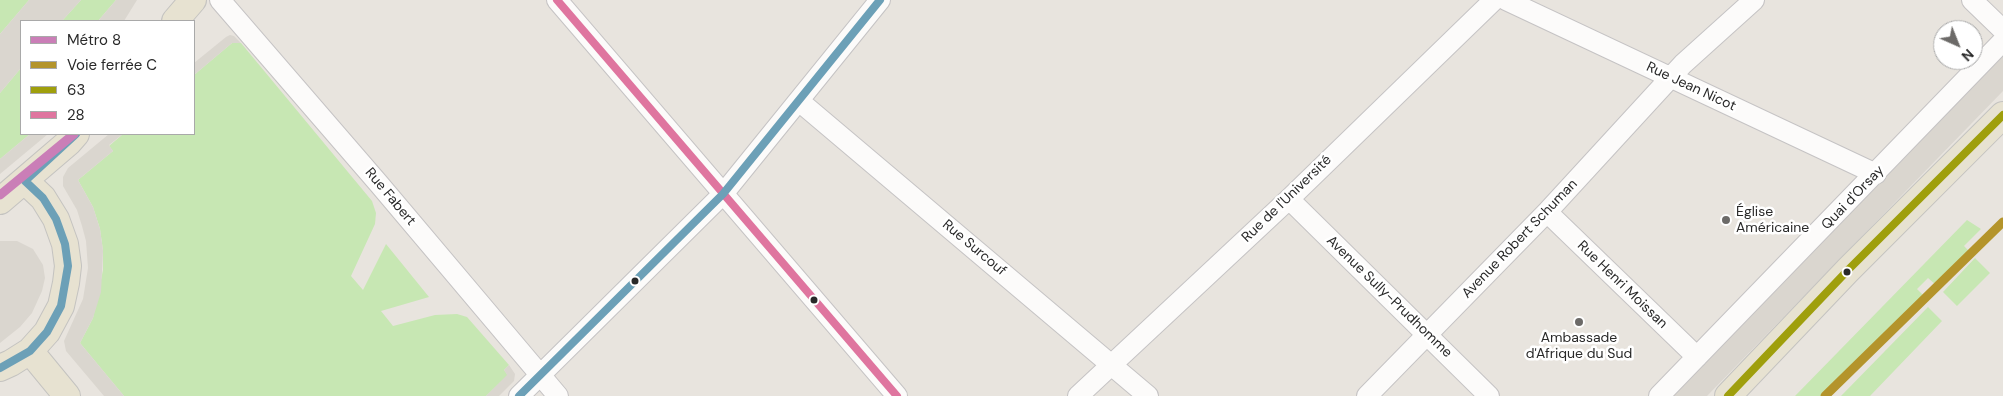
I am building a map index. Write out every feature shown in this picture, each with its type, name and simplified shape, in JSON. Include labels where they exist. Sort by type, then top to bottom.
[{"type":"main road","points":[[176,20],[194,0]]},
{"type":"main road","points":[[1728,396],[1848,270],[2003,115]]},
{"type":"main road","points":[[0,201],[75,135]]},
{"type":"main road","points":[[0,368],[11,364],[30,351],[47,332],[56,317],[66,283],[68,266],[65,244],[56,219],[43,198],[24,181]]},
{"type":"main road","points":[[30,351],[67,396]]},
{"type":"street","name":"Rue Fabert","points":[[220,0],[380,184],[558,396]]},
{"type":"street","points":[[557,0],[897,396]]},
{"type":"street","points":[[518,396],[723,194],[880,0]]},
{"type":"street","name":"Rue de l'Université","points":[[1078,396],[1289,199],[1494,0]]},
{"type":"street","name":"Rue Jean Nicot","points":[[1506,0],[1876,174]]},
{"type":"street","name":"Avenue Robert Schuman","points":[[1367,396],[1547,212],[1670,78],[1754,0]]},
{"type":"street","points":[[1972,0],[2003,30]]},
{"type":"street","name":"Quai d'Orsay","points":[[1659,396],[2003,41]]},
{"type":"street","name":"Rue Surcouf","points":[[799,101],[1148,396]]},
{"type":"street","name":"Avenue Sully-Prudhomme","points":[[1289,199],[1490,396]]},
{"type":"street","name":"Rue Henri Moissan","points":[[1547,212],[1697,357]]},
{"type":"green space","points":[[0,0],[29,0],[0,34]]},
{"type":"green space","points":[[81,0],[116,0],[99,20],[63,20]]},
{"type":"green space","points":[[232,43],[241,43],[372,201],[376,213],[375,224],[351,276],[363,290],[386,244],[429,297],[381,311],[393,326],[435,315],[457,314],[467,317],[509,365],[504,370],[508,375],[486,396],[124,396],[80,343],[93,318],[103,270],[103,251],[100,229],[93,207],[78,180],[113,151],[109,146],[122,135],[195,135],[195,74]]},
{"type":"green space","points":[[20,69],[20,135],[29,135],[0,159],[0,93]]},
{"type":"green space","points":[[1967,220],[1981,229],[1964,246],[1969,251],[1936,285],[1928,278],[1917,289],[1925,297],[1828,396],[1795,396]]},
{"type":"green space","points":[[1975,258],[1990,273],[1957,306],[1943,292]]},
{"type":"green space","points":[[1928,307],[1942,321],[1870,396],[1841,396]]},
{"type":"shaded area","points":[[29,0],[81,0],[63,20],[20,20],[20,69],[0,93],[0,34]]},
{"type":"shaded area","points":[[116,0],[137,0],[125,20],[99,20]]},
{"type":"shaded area","points":[[234,36],[241,43],[232,43],[195,74],[195,62],[226,37]]},
{"type":"shaded area","points":[[2003,56],[2003,91],[1707,396],[1671,396],[1998,59]]},
{"type":"shaded area","points":[[29,135],[47,135],[0,174],[0,159]]},
{"type":"shaded area","points":[[108,135],[122,135],[109,145],[113,151],[78,180],[93,207],[100,229],[103,251],[101,292],[93,318],[80,343],[124,396],[104,396],[66,351],[64,341],[83,299],[88,268],[86,241],[82,226],[77,210],[63,186],[63,177],[68,168]]},
{"type":"shaded area","points":[[0,241],[17,241],[33,249],[43,265],[45,278],[42,291],[32,313],[20,327],[0,343]]},
{"type":"shaded area","points":[[509,365],[515,374],[514,381],[499,396],[486,396],[507,375],[504,370]]},
{"type":"metro line","name":"8","points":[[0,195],[73,135]]},
{"type":"rail line","name":"C","points":[[1825,396],[2003,222]]},
{"type":"transit line","name":"28","points":[[557,0],[897,396]]},
{"type":"transit line","points":[[519,396],[723,194],[880,0]]},
{"type":"transit line","name":"63","points":[[1728,396],[1848,270],[2003,115]]},
{"type":"transit line","points":[[0,368],[30,351],[47,332],[61,306],[68,266],[65,244],[56,219],[43,198],[25,181],[75,135]]},
{"type":"place","name":"Église Américaine","points":[[1726,220]]},
{"type":"place","name":"Ambassade d'Afrique du Sud","points":[[1579,322]]}]
